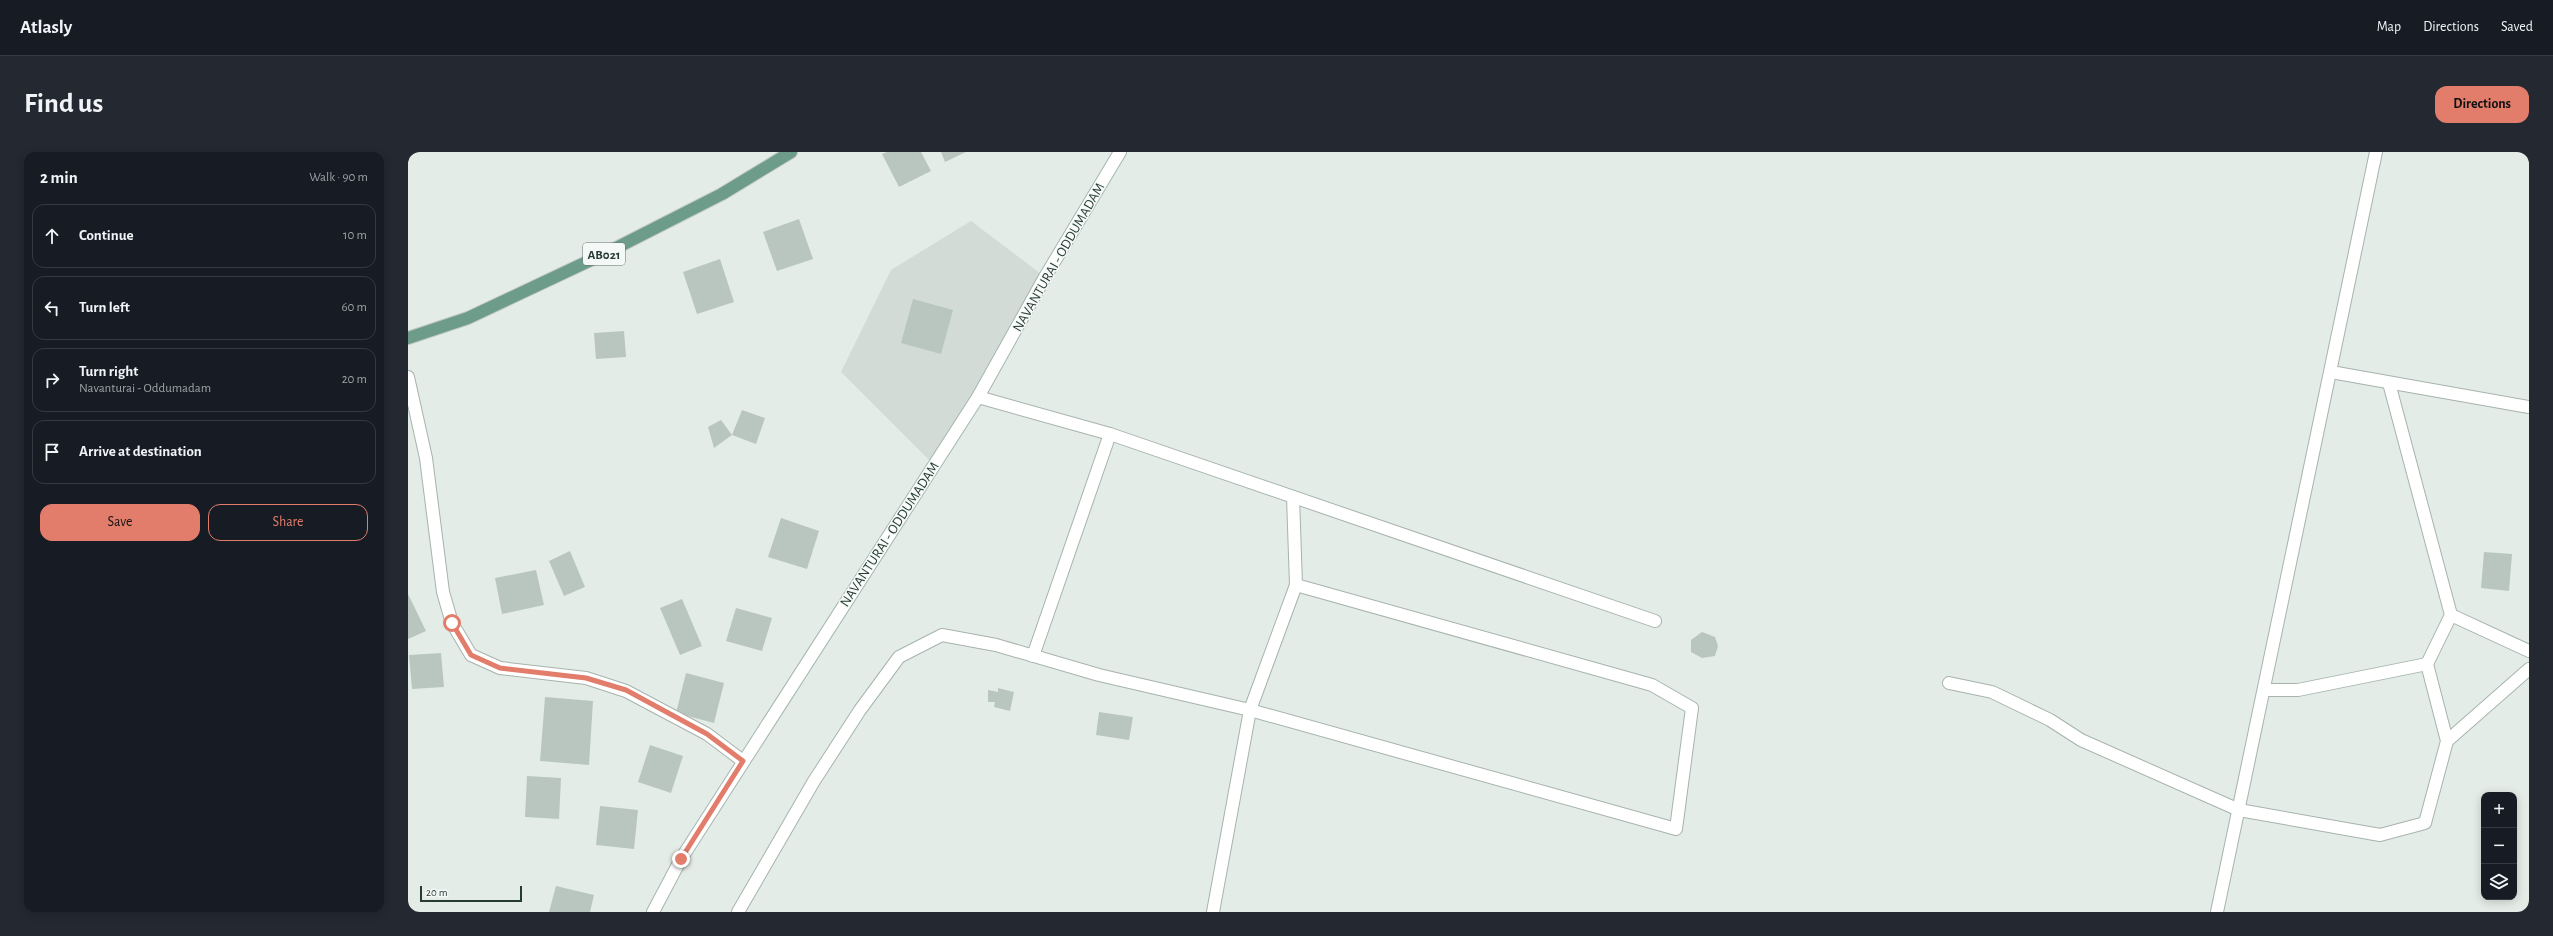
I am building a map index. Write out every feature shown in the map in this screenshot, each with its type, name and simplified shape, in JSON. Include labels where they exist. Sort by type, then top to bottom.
[{"type":"main road","name":"AB021","points":[[408,338],[468,318],[610,251],[722,194],[791,152]]},
{"type":"street","name":"NAVANTURAI - ODDUMADAM","points":[[653,912],[681,859],[978,397],[1046,277],[1120,152]]},
{"type":"street","points":[[2218,912],[2376,152]]},
{"type":"street","points":[[2331,372],[2529,407]]},
{"type":"street","points":[[408,377],[426,458],[442,592],[452,623],[471,655],[500,668],[586,678],[626,690],[707,734],[743,761]]},
{"type":"street","points":[[1949,683],[1992,692],[2050,720],[2081,740],[2239,810],[2380,835],[2425,823],[2447,741],[2427,664],[2451,615],[2389,383]]},
{"type":"street","points":[[978,397],[1110,434],[1655,622]]},
{"type":"street","points":[[1033,656],[1110,434]]},
{"type":"street","points":[[1213,912],[1250,710],[1296,585],[1293,497]]},
{"type":"street","points":[[738,912],[818,774],[860,710],[899,657],[942,636],[996,645],[1099,675],[1250,710],[1676,829],[1692,708],[1652,686],[1296,585]]},
{"type":"street","points":[[2451,615],[2529,651]]},
{"type":"street","points":[[2264,690],[2298,690],[2427,664]]},
{"type":"street","points":[[2447,741],[2529,669]]},
{"type":"shaded area","points":[[971,221],[1045,277],[934,465],[841,372],[891,270]]},
{"type":"building","points":[[887,152],[921,152],[931,171],[899,187],[882,154]]},
{"type":"building","points":[[941,152],[966,152],[945,162]]},
{"type":"building","points":[[799,219],[813,259],[777,271],[763,232]]},
{"type":"building","points":[[720,259],[734,302],[697,314],[683,272]]},
{"type":"building","points":[[913,299],[953,310],[941,354],[901,343]]},
{"type":"building","points":[[624,331],[626,357],[596,359],[594,333]]},
{"type":"building","points":[[742,410],[765,418],[756,444],[732,435]]},
{"type":"building","points":[[721,420],[732,435],[714,448],[708,427]]},
{"type":"building","points":[[781,518],[819,531],[807,569],[768,557]]},
{"type":"building","points":[[570,551],[585,587],[564,596],[549,561]]},
{"type":"building","points":[[2484,552],[2512,554],[2509,591],[2481,588]]},
{"type":"building","points":[[536,570],[544,605],[502,614],[495,578]]},
{"type":"building","points":[[408,594],[426,631],[408,639]]},
{"type":"building","points":[[682,599],[702,646],[680,655],[660,608]]},
{"type":"building","points":[[736,608],[772,618],[762,651],[726,641]]},
{"type":"building","points":[[1702,632],[1715,637],[1718,646],[1715,656],[1702,658],[1691,652],[1691,640]]},
{"type":"building","points":[[441,653],[444,687],[412,689],[409,655]]},
{"type":"building","points":[[686,673],[724,683],[714,723],[676,713]]},
{"type":"building","points":[[998,688],[1014,692],[1010,711],[994,707],[995,702],[988,702],[988,690],[998,692]]},
{"type":"building","points":[[545,697],[593,701],[589,765],[540,761]]},
{"type":"building","points":[[1099,712],[1133,717],[1129,740],[1096,735]]},
{"type":"building","points":[[650,745],[683,756],[671,793],[638,782]]},
{"type":"building","points":[[527,776],[561,778],[559,819],[525,817]]},
{"type":"building","points":[[600,806],[638,810],[634,849],[596,845]]},
{"type":"building","points":[[556,886],[594,895],[590,912],[549,912]]},
{"type":"route","points":[[452,623],[471,655],[500,668],[586,678],[626,690],[707,734],[743,761],[681,859]]}]
